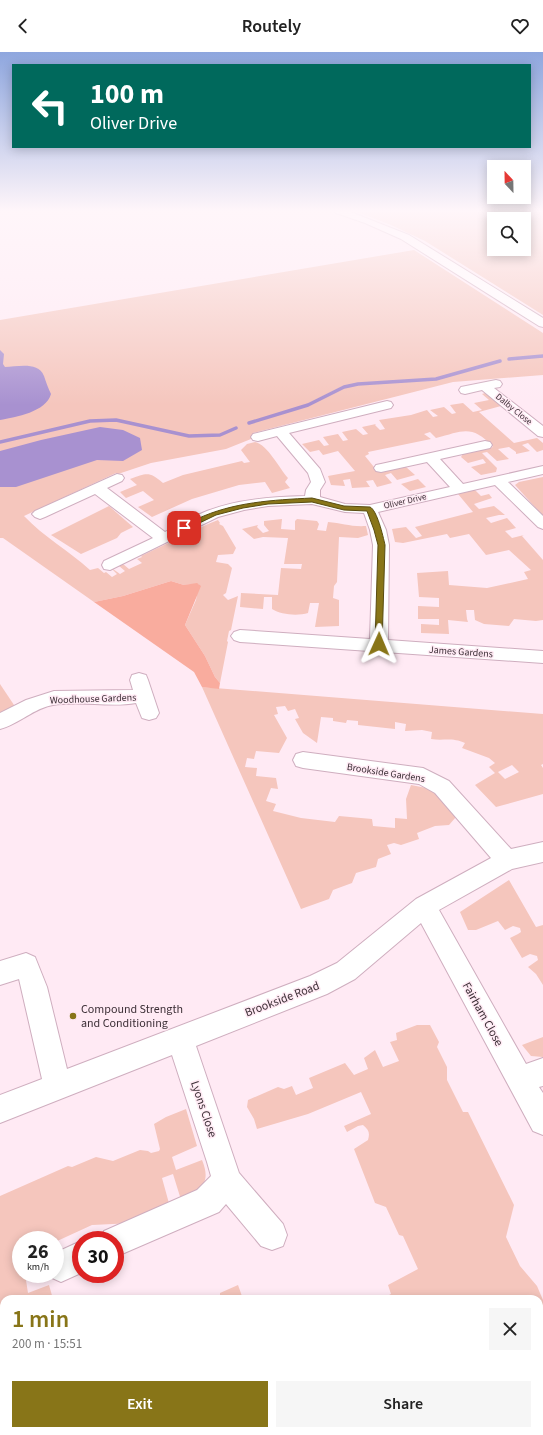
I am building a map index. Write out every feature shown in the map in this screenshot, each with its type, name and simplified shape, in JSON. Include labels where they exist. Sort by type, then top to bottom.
[{"type":"main road","points":[[467,276],[543,323]]},
{"type":"street","points":[[465,390],[503,383]]},
{"type":"street","name":"Dalby Close","points":[[484,386],[543,433]]},
{"type":"street","points":[[258,437],[388,405]]},
{"type":"street","points":[[281,432],[315,472],[318,482],[313,490],[312,500]]},
{"type":"street","points":[[381,468],[485,445]]},
{"type":"street","points":[[430,458],[460,489]]},
{"type":"street","name":"Oliver Drive","points":[[110,565],[213,514],[243,506],[268,502],[312,500],[344,508],[370,509],[543,470]]},
{"type":"street","points":[[40,514],[117,478]]},
{"type":"street","points":[[498,480],[543,524]]},
{"type":"street","points":[[97,488],[163,538]]},
{"type":"street","points":[[370,509],[378,530],[381,545],[379,644]]},
{"type":"street","name":"James Gardens","points":[[240,636],[379,644],[543,657]]},
{"type":"street","name":"Woodhouse Gardens","points":[[0,722],[41,701],[55,698],[122,699],[144,696]]},
{"type":"street","name":"Brookside Gardens","points":[[303,760],[423,776],[434,781],[442,787],[507,860]]},
{"type":"street","name":"Brookside Road","points":[[0,1109],[318,985],[346,971],[424,906],[507,860],[543,852]]},
{"type":"street","name":"Fairham Close","points":[[424,906],[531,1076],[543,1121]]},
{"type":"street","points":[[0,974],[26,965],[34,987],[58,1086]]},
{"type":"street","name":"Lyons Close","points":[[180,1038],[222,1162],[226,1180],[272,1235]]},
{"type":"street","points":[[124,1238],[208,1201],[218,1192],[226,1180]]},
{"type":"shaded area","points":[[263,276],[454,276],[543,333],[543,375],[453,382],[253,433],[256,437],[226,449],[151,463],[118,474],[116,473],[24,516],[40,531],[90,570],[98,568],[112,577],[117,574],[112,569],[120,574],[125,571],[119,566],[123,564],[129,569],[142,563],[137,559],[142,557],[141,556],[218,520],[220,523],[219,524],[223,526],[236,548],[233,554],[218,555],[216,562],[228,564],[232,568],[226,593],[223,595],[228,600],[238,596],[231,630],[229,631],[220,683],[185,625],[196,600],[199,584],[184,585],[171,581],[123,596],[94,602],[3,538],[0,538],[0,320]]},
{"type":"shaded area","points":[[480,276],[543,276],[543,315]]},
{"type":"shaded area","points":[[0,350],[4,354],[3,364],[5,367],[27,366],[37,368],[41,371],[51,394],[43,405],[30,413],[0,420]]},
{"type":"shaded area","points":[[485,393],[501,406],[479,412],[514,443],[537,438],[543,443],[543,450],[537,452],[528,443],[522,445],[530,451],[516,454],[516,452],[509,447],[498,449],[509,459],[497,461],[487,452],[482,453],[497,468],[496,472],[481,475],[471,467],[486,463],[483,459],[468,463],[461,457],[463,454],[493,447],[486,440],[473,432],[467,431],[436,438],[430,432],[424,434],[431,439],[368,452],[369,454],[365,456],[378,472],[406,467],[415,475],[397,480],[391,473],[385,475],[392,483],[377,487],[373,480],[366,481],[370,487],[352,488],[350,479],[343,480],[345,486],[331,485],[328,476],[355,471],[338,451],[323,455],[319,450],[310,452],[302,444],[319,440],[324,446],[329,445],[323,437],[338,434],[343,441],[348,440],[342,432],[356,429],[363,435],[368,434],[362,427],[376,424],[375,425],[380,430],[385,429],[379,420],[411,415],[427,410],[433,417],[438,416],[430,410],[444,407],[452,414],[456,413],[450,405],[463,403],[473,412],[482,410],[474,403],[489,400],[482,394]]},
{"type":"shaded area","points":[[100,427],[123,430],[140,438],[142,450],[123,461],[97,460],[16,487],[0,487],[0,451]]},
{"type":"shaded area","points":[[255,442],[264,447],[273,457],[288,478],[285,482],[290,488],[272,493],[265,482],[239,485],[192,499],[152,517],[138,507],[154,500],[143,491],[126,498],[120,492],[137,485],[130,479],[144,474],[154,476],[163,483],[183,475],[242,461],[244,463],[250,462],[241,450],[247,444]]},
{"type":"shaded area","points":[[543,477],[543,516],[515,485],[519,482]]},
{"type":"shaded area","points":[[418,479],[426,487],[410,491],[401,484]]},
{"type":"shaded area","points":[[474,489],[481,496],[489,494],[492,498],[474,504],[479,509],[494,506],[505,515],[486,518],[491,523],[507,518],[516,528],[505,531],[512,538],[524,535],[522,536],[543,560],[543,620],[536,621],[514,619],[509,626],[484,624],[475,620],[474,610],[466,610],[468,622],[448,620],[449,634],[421,633],[421,624],[439,625],[439,619],[418,619],[418,606],[439,607],[439,598],[419,597],[417,573],[448,571],[449,585],[487,588],[528,579],[524,572],[531,570],[509,550],[486,555],[469,534],[450,538],[447,534],[403,543],[395,542],[392,529],[406,527],[416,538],[422,536],[415,527],[473,512],[458,494]]},
{"type":"shaded area","points":[[109,506],[133,527],[121,533],[117,538],[81,554],[51,535]]},
{"type":"shaded area","points":[[282,519],[281,529],[295,530],[295,521],[297,519],[317,521],[319,524],[317,530],[326,531],[328,522],[366,526],[368,535],[358,538],[339,537],[337,582],[334,586],[333,598],[339,600],[339,626],[315,627],[319,603],[310,603],[308,613],[299,614],[285,614],[272,609],[272,597],[264,597],[263,609],[240,607],[241,593],[278,595],[281,568],[301,569],[302,564],[284,564],[288,538],[263,537],[254,539],[242,529],[258,525],[257,527],[263,533],[269,531],[264,525],[264,521]]},
{"type":"shaded area","points":[[171,581],[184,585],[197,583],[201,586],[185,625],[220,683],[219,689],[202,687],[194,672],[94,602],[123,596]]},
{"type":"shaded area","points":[[0,684],[16,708],[0,716]]},
{"type":"shaded area","points":[[202,687],[543,714],[543,764],[541,765],[543,768],[543,794],[496,807],[475,785],[495,773],[489,767],[495,763],[489,758],[462,748],[465,743],[452,740],[431,739],[432,732],[422,730],[405,731],[406,724],[395,722],[395,729],[358,725],[358,721],[347,720],[346,723],[333,721],[333,718],[321,717],[317,743],[303,733],[295,719],[299,718],[295,709],[288,711],[285,706],[276,707],[278,714],[274,715],[287,738],[279,753],[256,751],[254,759],[247,758],[245,767],[257,768],[256,776],[276,778],[278,789],[271,788],[266,801],[276,804],[273,811],[301,818],[335,822],[339,816],[372,819],[373,826],[395,828],[395,818],[407,819],[406,799],[411,785],[431,789],[456,817],[449,825],[435,826],[417,833],[419,839],[401,845],[394,843],[387,845],[391,854],[378,859],[376,867],[356,873],[352,883],[333,890],[329,899],[301,909]],"holes":[[[512,765],[519,772],[505,779],[498,772]]]},
{"type":"shaded area","points":[[509,880],[536,927],[543,925],[543,985],[536,974],[528,967],[538,960],[537,956],[530,954],[522,958],[510,938],[521,932],[520,928],[513,926],[505,930],[498,921],[476,930],[468,930],[460,912]]},
{"type":"shaded area","points":[[417,1025],[430,1025],[439,1042],[437,1047],[447,1067],[447,1080],[463,1112],[468,1112],[514,1205],[506,1237],[520,1266],[537,1286],[541,1295],[389,1295],[391,1294],[388,1285],[418,1269],[403,1236],[399,1235],[386,1207],[375,1203],[354,1149],[368,1140],[368,1130],[363,1125],[347,1132],[344,1126],[371,1114],[361,1092],[308,1114],[257,1129],[254,1119],[247,1107],[248,1100],[278,1087],[284,1089],[292,1086],[296,1095],[313,1088],[309,1078],[345,1063],[354,1075],[368,1069],[364,1058],[375,1050],[383,1067],[399,1061],[390,1042],[397,1040],[396,1033]]},
{"type":"shaded area","points":[[543,1037],[543,1057],[531,1056],[522,1045]]},
{"type":"shaded area","points":[[186,1109],[197,1146],[172,1157],[176,1170],[202,1160],[206,1175],[205,1181],[199,1190],[182,1203],[173,1174],[162,1178],[170,1207],[134,1223],[92,1225],[79,1231],[72,1231],[72,1234],[64,1238],[64,1231],[12,1231],[12,1283],[26,1283],[28,1293],[49,1285],[52,1295],[0,1295],[0,1196],[68,1166],[72,1167],[96,1157],[113,1161],[140,1150],[151,1153],[159,1151],[160,1149],[154,1124],[166,1117]]},
{"type":"shaded area","points":[[238,1285],[242,1295],[220,1295],[220,1293]]},
{"type":"waterway","points":[[509,359],[543,356]]},
{"type":"waterway","points":[[249,423],[308,405],[344,387],[358,384],[436,379],[500,361]]},
{"type":"waterway","points":[[0,442],[90,421],[116,420],[189,436],[220,435],[236,428]]},
{"type":"place","name":"Compound Strength and Conditioning","points":[[73,1016]]},
{"type":"route","points":[[184,528],[213,514],[243,506],[268,502],[312,500],[344,508],[370,509],[378,530],[381,545],[382,565],[379,644]]}]
